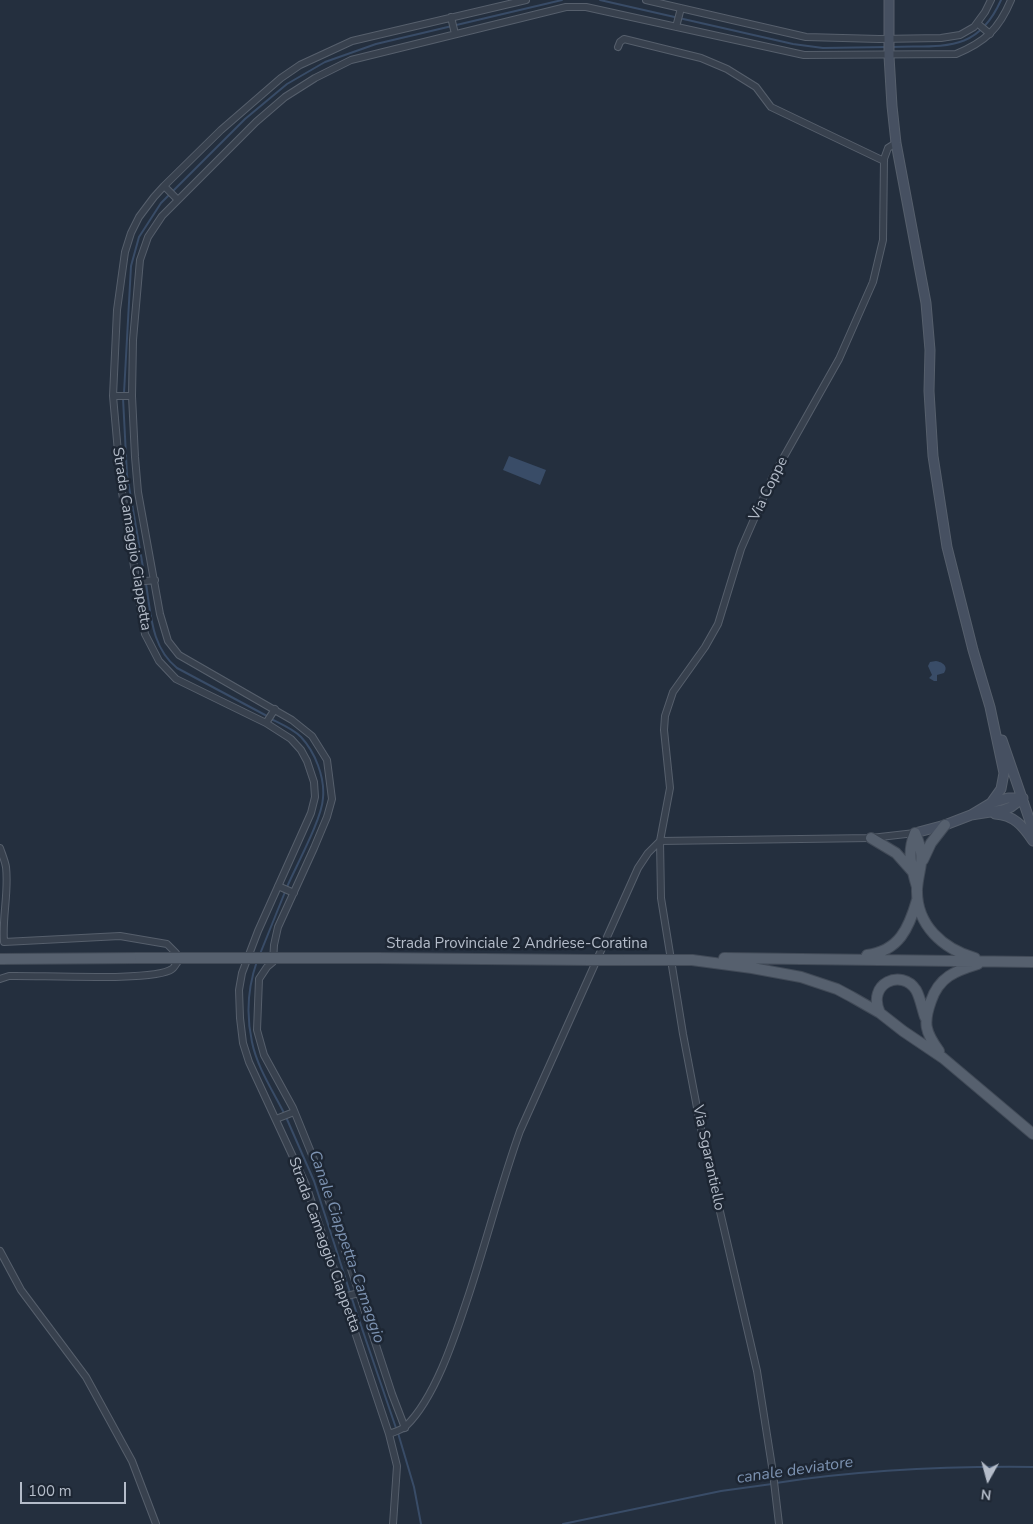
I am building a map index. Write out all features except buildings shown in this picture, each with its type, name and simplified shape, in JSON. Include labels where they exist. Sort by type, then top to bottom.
[{"type":"main road","points":[[889,0],[892,106],[896,143],[926,303],[930,350],[929,390],[933,456],[947,547],[973,650],[990,707],[1033,830]]},
{"type":"main road","points":[[990,707],[1004,773],[1000,789],[991,803]]},
{"type":"main road","points":[[915,833],[945,825],[971,815],[991,803],[1008,798],[1023,798]]},
{"type":"main road","points":[[971,815],[1011,807],[1023,798]]},
{"type":"main road","points":[[987,813],[1010,816],[1026,830],[1033,841]]},
{"type":"main road","points":[[917,888],[922,861],[931,843],[945,825]]},
{"type":"main road","points":[[915,833],[920,846],[922,861]]},
{"type":"main road","points":[[915,833],[909,846],[912,871],[925,924],[933,934],[951,948],[967,956],[988,962]]},
{"type":"main road","points":[[871,838],[896,853],[912,871]]},
{"type":"main road","points":[[831,960],[878,954],[897,942],[910,925],[918,900]]},
{"type":"main road","name":"Strada Provinciale 2 Andriese-Coratina","points":[[0,959],[377,958],[692,960],[725,958],[1033,962]]},
{"type":"main road","points":[[692,960],[801,977],[837,989],[880,1013],[943,1058],[1028,1126],[1033,1134]]},
{"type":"main road","points":[[925,1017],[935,988],[949,975],[967,967],[988,962]]},
{"type":"main road","points":[[880,1013],[877,1006],[879,989],[886,982],[896,980],[908,982],[916,990],[925,1017],[927,1030],[932,1042],[943,1058]]},
{"type":"street","name":"Strada Camaggio Ciappetta","points":[[393,1524],[397,1466],[391,1433],[306,1185],[249,1062],[243,1043],[239,990],[242,973],[258,931],[311,813],[315,797],[314,782],[301,750],[291,739],[266,723],[176,679],[159,661],[145,634],[118,470],[113,396],[117,310],[125,252],[131,233],[139,218],[164,186],[280,78],[300,65],[352,41],[526,0]]},
{"type":"street","points":[[646,0],[806,37],[956,54],[974,46],[990,34],[997,26],[1011,0]]},
{"type":"street","points":[[404,1428],[321,1177],[294,1112],[264,1055],[258,1030],[257,999],[259,979],[273,962],[278,928],[327,817],[332,799],[326,760],[312,736],[275,709],[179,655],[168,641],[160,614],[138,492],[132,396],[132,340],[140,260],[148,237],[162,216],[256,122],[298,88],[352,60],[566,7],[586,7],[804,55],[889,47],[960,35],[974,27],[991,0]]},
{"type":"street","points":[[676,26],[681,8]]},
{"type":"street","points":[[451,17],[455,34]]},
{"type":"street","points":[[977,23],[990,34]]},
{"type":"street","points":[[618,47],[624,39],[710,61],[756,87],[771,107],[884,162],[888,148],[896,143]]},
{"type":"street","name":"Via Coppe","points":[[660,841],[670,788],[664,730],[668,703],[682,678],[706,647],[718,624],[741,549],[772,478],[839,359],[874,282],[883,240],[884,162]]},
{"type":"street","points":[[164,186],[178,200]]},
{"type":"street","points":[[113,396],[132,396]]},
{"type":"street","points":[[136,582],[155,580]]},
{"type":"street","points":[[266,723],[275,709]]},
{"type":"street","points":[[391,1433],[404,1428],[420,1408],[436,1380],[457,1332],[520,1131],[638,868],[648,853],[660,841],[871,838],[915,833]]},
{"type":"street","name":"Via Sgarantiello","points":[[660,841],[661,898],[683,1034],[702,1134],[757,1371],[779,1524]]},
{"type":"street","points":[[0,848],[6,867],[6,898],[2,942],[120,936],[167,944],[176,953],[177,964],[166,972],[141,976],[9,976],[0,978]]},
{"type":"street","points":[[278,886],[294,893]]},
{"type":"street","points":[[276,1119],[294,1112]]},
{"type":"street","points":[[0,1251],[21,1290],[86,1377],[132,1461],[156,1524]]},
{"type":"street","points":[[343,1297],[359,1293]]},
{"type":"water","points":[[509,456],[546,470],[540,485],[503,470]]},
{"type":"water","points":[[930,662],[942,663],[946,668],[944,673],[937,675],[937,681],[934,681],[929,678],[932,675],[928,666]]},
{"type":"waterway","name":"Canale Ciappetta-Camaggio","points":[[124,393],[131,266],[139,237],[161,203],[245,119],[287,84],[325,62],[376,44],[562,0]]},
{"type":"waterway","name":"Canale Ciappetta-Camaggio","points":[[600,0],[793,44],[823,48],[887,47]]},
{"type":"waterway","name":"Canale Ciappetta-Camaggio","points":[[892,47],[942,45],[956,43],[969,38],[981,30],[1001,0]]},
{"type":"waterway","name":"Canale Ciappetta-Camaggio","points":[[123,398],[127,475],[145,579]]},
{"type":"waterway","name":"Canale Ciappetta-Camaggio","points":[[146,584],[151,618],[157,640],[168,660],[177,668],[267,716]]},
{"type":"waterway","name":"Canale Ciappetta-Camaggio","points":[[271,719],[287,727],[306,743],[315,757],[321,773],[323,790],[322,807],[318,818],[287,887]]},
{"type":"waterway","name":"Canale Ciappetta-Camaggio","points":[[260,954],[285,892]]},
{"type":"waterway","name":"Canale Ciappetta-Camaggio","points":[[257,961],[249,1001],[250,1032],[258,1061],[284,1113]]},
{"type":"waterway","name":"Canale Ciappetta-Camaggio","points":[[286,1117],[314,1181],[396,1428]]},
{"type":"waterway","name":"Canale Ciappetta-Camaggio","points":[[398,1433],[414,1487],[421,1524]]},
{"type":"waterway","name":"canale deviatore","points":[[776,1483],[904,1470],[1033,1467]]},
{"type":"waterway","name":"canale deviatore","points":[[563,1524],[721,1491],[772,1484]]}]
